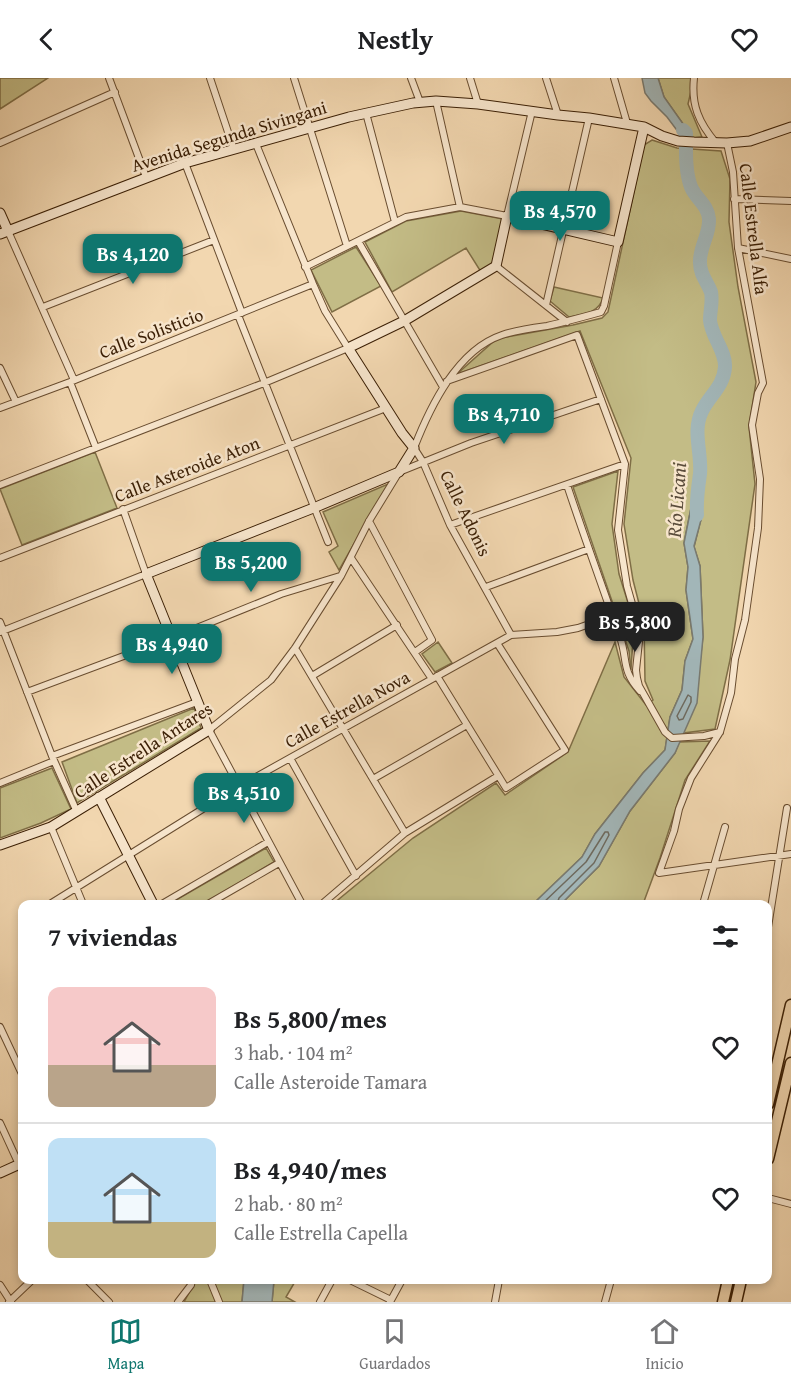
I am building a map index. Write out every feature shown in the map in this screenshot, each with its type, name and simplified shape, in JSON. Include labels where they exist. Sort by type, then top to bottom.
[{"type":"main road","points":[[772,1086],[791,1005]]},
{"type":"main road","points":[[772,1144],[789,1080],[791,1063]]},
{"type":"main road","points":[[723,1302],[727,1284]]},
{"type":"main road","points":[[736,1302],[740,1284]]},
{"type":"street","points":[[109,78],[146,177]]},
{"type":"street","points":[[210,78],[234,150]]},
{"type":"street","points":[[294,78],[347,246]]},
{"type":"street","points":[[411,78],[420,102]]},
{"type":"street","points":[[470,78],[478,104]]},
{"type":"street","points":[[546,78],[558,116]]},
{"type":"street","points":[[614,78],[627,123]]},
{"type":"street","points":[[694,78],[692,93],[699,120],[717,143]]},
{"type":"street","points":[[0,143],[115,92]]},
{"type":"street","points":[[436,101],[460,207]]},
{"type":"street","name":"Avenida Segunda Sivingani","points":[[4,232],[185,163],[366,113],[420,102],[478,104],[627,123],[644,127],[678,141],[717,143],[750,141],[791,127]]},
{"type":"street","points":[[0,485],[348,348],[404,321],[496,266],[532,111]]},
{"type":"street","points":[[366,113],[395,222]]},
{"type":"street","points":[[546,305],[589,118]]},
{"type":"street","name":"Calle Estrella Antares","points":[[0,845],[51,827],[77,812],[209,730],[271,680],[295,648],[341,576],[369,521],[414,448],[452,374],[478,348],[503,334],[567,322],[601,312],[644,127]]},
{"type":"street","name":"Calle Estrella Alfa","points":[[715,865],[659,873],[691,778],[720,732],[731,693],[735,658],[745,620],[758,528],[760,479],[752,425],[758,393],[763,382],[738,248],[733,172],[727,143]]},
{"type":"street","points":[[256,144],[305,267],[325,311],[348,348]]},
{"type":"street","points":[[185,163],[264,383],[316,507],[328,542]]},
{"type":"street","points":[[734,200],[791,201]]},
{"type":"street","points":[[305,267],[406,217],[460,207],[618,242]]},
{"type":"street","points":[[0,213],[4,232],[43,307],[96,448]]},
{"type":"street","points":[[43,307],[214,240]]},
{"type":"street","points":[[358,241],[404,321],[445,384],[577,335],[625,464],[618,531],[627,586],[640,632],[636,678],[665,732],[672,738],[704,736],[720,732]]},
{"type":"street","points":[[738,248],[791,260]]},
{"type":"street","points":[[496,266],[567,322]]},
{"type":"street","name":"Calle Solisticio","points":[[0,408],[313,284]]},
{"type":"street","name":"Calle Adonis","points":[[348,348],[423,462],[450,525],[511,635]]},
{"type":"street","points":[[0,368],[16,402]]},
{"type":"street","points":[[2,632],[423,462],[601,399]]},
{"type":"street","name":"Calle Asteroide Aton","points":[[0,558],[386,408]]},
{"type":"street","points":[[450,525],[625,464]]},
{"type":"street","points":[[567,485],[621,640],[626,669],[633,684],[646,698]]},
{"type":"street","points":[[123,509],[146,574],[209,730],[300,900]]},
{"type":"street","points":[[369,521],[432,640],[415,652]]},
{"type":"street","points":[[486,587],[589,549]]},
{"type":"street","points":[[351,558],[467,725],[506,788],[565,750],[497,643]]},
{"type":"street","points":[[27,692],[281,594],[341,576]]},
{"type":"street","name":"Calle Estrella Nova","points":[[56,900],[238,788],[511,635],[557,632],[578,628],[612,616]]},
{"type":"street","points":[[0,622],[53,758],[77,812]]},
{"type":"street","points":[[312,676],[397,625]]},
{"type":"street","points":[[295,648],[405,833]]},
{"type":"street","points":[[0,783],[53,758],[197,702]]},
{"type":"street","points":[[373,779],[467,725]]},
{"type":"street","points":[[290,758],[356,876]]},
{"type":"street","points":[[327,900],[405,833],[498,776]]},
{"type":"street","points":[[99,797],[151,900]]},
{"type":"street","points":[[772,903],[787,807]]},
{"type":"street","points":[[51,827],[81,900]]},
{"type":"street","points":[[704,900],[725,827]]},
{"type":"street","points":[[169,900],[268,842]]},
{"type":"street","points":[[715,865],[791,854]]},
{"type":"street","points":[[215,900],[279,863]]},
{"type":"street","points":[[0,1027],[18,1065]]},
{"type":"street","points":[[774,1077],[789,1080]]},
{"type":"street","points":[[0,1123],[18,1160]]},
{"type":"street","points":[[0,1173],[18,1167]]},
{"type":"street","points":[[772,1199],[791,1204]]},
{"type":"street","points":[[0,1285],[10,1302],[28,1284]]},
{"type":"street","points":[[91,1284],[109,1302]]},
{"type":"street","points":[[178,1302],[188,1284]]},
{"type":"street","points":[[212,1284],[219,1302]]},
{"type":"street","points":[[320,1302],[330,1284]]},
{"type":"street","points":[[358,1284],[390,1301],[400,1284]]},
{"type":"street","points":[[495,1302],[498,1284]]},
{"type":"street","points":[[605,1302],[611,1284]]},
{"type":"shaded area","points":[[0,78],[48,78],[0,109]]},
{"type":"shaded area","points":[[658,78],[694,78],[688,104],[702,137],[693,138],[664,97]]},
{"type":"shaded area","points":[[652,140],[677,148],[721,151],[730,179],[729,222],[738,287],[756,382],[749,427],[755,484],[730,660],[715,729],[683,733],[699,669],[703,637],[700,566],[694,547],[701,519],[699,494],[693,498],[684,543],[688,567],[686,590],[693,639],[685,661],[682,690],[670,717],[665,750],[643,773],[595,834],[582,857],[537,900],[338,900],[413,838],[496,783],[505,795],[568,752],[615,642],[624,677],[646,705],[653,700],[645,681],[644,623],[633,580],[624,524],[631,458],[580,331],[457,374],[493,342],[501,338],[602,318],[608,312],[644,145]]},
{"type":"shaded area","points":[[461,211],[503,219],[492,265],[481,272],[466,248],[392,292],[365,242],[406,221]]},
{"type":"shaded area","points":[[356,247],[381,286],[332,312],[311,270]]},
{"type":"shaded area","points":[[554,287],[603,298],[594,310],[569,317],[550,301]]},
{"type":"shaded area","points":[[95,452],[117,508],[22,545],[0,489]]},
{"type":"shaded area","points":[[618,471],[612,524],[619,574],[634,622],[631,670],[629,651],[573,487]]},
{"type":"shaded area","points":[[388,484],[339,570],[329,552],[338,546],[323,512]]},
{"type":"shaded area","points":[[438,642],[452,663],[435,672],[422,654]]},
{"type":"shaded area","points":[[194,708],[201,728],[77,803],[62,762]]},
{"type":"shaded area","points":[[710,741],[685,780],[644,900],[565,900],[599,866],[630,811],[675,753],[679,742]]},
{"type":"shaded area","points":[[52,768],[71,809],[0,838],[0,788]]},
{"type":"shaded area","points":[[266,848],[274,862],[210,900],[176,900]]},
{"type":"shaded area","points":[[194,1284],[244,1284],[242,1302],[184,1302]]},
{"type":"shaded area","points":[[274,1284],[294,1284],[286,1297],[295,1302],[272,1302]]},
{"type":"water","points":[[642,78],[658,78],[664,97],[693,138],[682,137],[651,101],[645,93]]},
{"type":"water","name":"Río Licani","points":[[700,494],[701,520],[694,546],[700,566],[703,637],[697,703],[675,753],[630,811],[599,866],[565,900],[537,900],[582,857],[595,834],[643,773],[665,750],[670,717],[682,690],[685,661],[693,639],[686,590],[688,567],[684,543],[693,498]]},
{"type":"water","points":[[244,1284],[274,1284],[272,1302],[242,1302]]},
{"type":"waterway","name":"Río Licani","points":[[683,130],[686,133],[689,181],[709,219],[700,257],[700,267],[711,292],[711,326],[725,361],[722,380],[699,419],[700,474],[697,515]]}]
